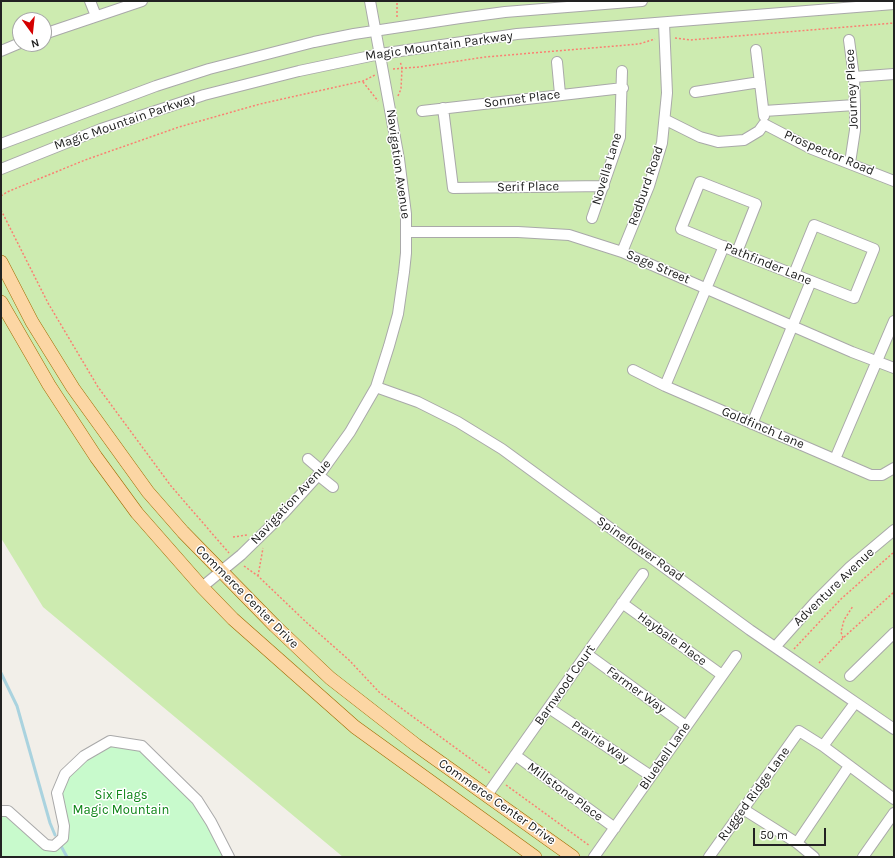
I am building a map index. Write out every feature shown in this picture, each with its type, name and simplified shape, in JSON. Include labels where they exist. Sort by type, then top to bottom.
[{"type":"main road","name":"Commerce Center Drive","points":[[1,262],[32,322],[73,388],[112,445],[148,492],[221,572],[330,678],[404,736],[573,857]]},
{"type":"main road","name":"Commerce Center Drive","points":[[1,302],[49,385],[96,457],[137,513],[202,587],[262,647],[355,727],[535,857]]},
{"type":"street","points":[[90,1],[96,16]]},
{"type":"street","points":[[52,31],[142,1]]},
{"type":"street","name":"Navigation Avenue","points":[[202,587],[221,572],[284,513],[320,473],[350,432],[376,387],[398,314],[406,253],[407,232],[405,193],[370,1]]},
{"type":"street","name":"Magic Mountain Parkway","points":[[1,144],[94,107],[209,69],[314,42],[376,30],[505,12],[642,1]]},
{"type":"street","name":"Magic Mountain Parkway","points":[[1,169],[101,129],[204,95],[299,70],[380,54],[517,34],[894,4]]},
{"type":"street","name":"Redburd Road","points":[[622,252],[657,164],[666,120],[667,93],[664,23]]},
{"type":"street","name":"Journey Place","points":[[849,40],[854,77],[855,105],[855,130],[850,163]]},
{"type":"street","points":[[2,48],[12,45]]},
{"type":"street","points":[[666,120],[700,137],[718,142],[744,140],[759,131],[764,124],[764,111],[756,50]]},
{"type":"street","points":[[557,62],[560,94]]},
{"type":"street","name":"Novella Lane","points":[[592,218],[620,137],[623,88],[622,71]]},
{"type":"street","points":[[854,77],[894,74]]},
{"type":"street","points":[[695,92],[760,82]]},
{"type":"street","name":"Sonnet Place","points":[[422,112],[443,108],[560,94],[623,88]]},
{"type":"street","points":[[764,111],[855,105]]},
{"type":"street","name":"Serif Place","points":[[443,108],[453,188],[604,186]]},
{"type":"street","name":"Prospector Road","points":[[764,124],[812,149],[894,181]]},
{"type":"street","name":"Pathfinder Lane","points":[[737,252],[756,204],[700,182],[681,229],[737,252],[854,298],[874,249],[814,225],[794,274]]},
{"type":"street","name":"Sage Street","points":[[407,232],[549,233],[569,235],[622,252],[793,325],[852,352],[877,360],[894,368]]},
{"type":"street","points":[[665,386],[724,246]]},
{"type":"street","points":[[752,424],[811,281]]},
{"type":"street","points":[[835,459],[894,321]]},
{"type":"street","name":"Goldfinch Lane","points":[[633,370],[665,386],[752,424],[876,476],[894,468]]},
{"type":"street","name":"Spineflower Road","points":[[376,387],[418,402],[458,422],[502,449],[628,542],[855,703],[892,725]]},
{"type":"street","points":[[308,459],[333,487]]},
{"type":"street","name":"Adventure Avenue","points":[[776,646],[816,601],[850,567],[894,530]]},
{"type":"street","name":"Barnwood Court","points":[[487,795],[642,574]]},
{"type":"street","name":"Haybale Place","points":[[622,603],[722,675]]},
{"type":"street","points":[[850,676],[890,636],[894,647]]},
{"type":"street","name":"Farmer Way","points":[[587,654],[686,726]]},
{"type":"street","name":"Bluebell Lane","points":[[596,854],[736,656]]},
{"type":"street","points":[[855,703],[823,746],[894,799]]},
{"type":"street","name":"Prairie Way","points":[[549,708],[651,776]]},
{"type":"street","name":"Rugged Ridge Lane","points":[[709,857],[799,731],[823,746]]},
{"type":"street","points":[[1,811],[8,811],[46,845],[54,846],[63,838],[64,826],[57,793],[65,774],[84,756],[110,741],[142,746],[197,800],[211,822],[229,857]]},
{"type":"street","name":"Millstone Place","points":[[515,755],[615,828]]},
{"type":"street","points":[[798,843],[849,766]]},
{"type":"street","points":[[743,809],[798,843],[814,857]]},
{"type":"street","points":[[863,857],[894,813]]},
{"type":"path","points":[[396,16],[397,1]]},
{"type":"path","points":[[676,38],[690,40],[894,23]]},
{"type":"path","points":[[393,69],[485,57],[639,44],[654,39]]},
{"type":"path","points":[[400,59],[402,68],[401,90]]},
{"type":"path","points":[[1,196],[7,192],[85,160],[180,127],[268,102],[363,81],[374,76]]},
{"type":"path","points":[[363,81],[373,96]]},
{"type":"path","points":[[1,210],[44,296],[98,387],[171,486],[224,549]]},
{"type":"path","points":[[797,646],[841,599],[894,552]]},
{"type":"path","points":[[258,576],[260,558]]},
{"type":"path","points":[[247,568],[258,576],[306,622],[355,665],[379,692],[498,779],[596,854]]},
{"type":"path","points":[[819,663],[843,638],[894,592]]},
{"type":"path","points":[[843,638],[841,632],[844,620],[853,606]]},
{"type":"green space","points":[[1,1],[894,1],[894,857],[343,857],[43,607],[1,538]]},
{"type":"green space","name":"Six Flags Magic Mountain","points":[[110,741],[142,746],[186,788],[229,857],[1,857],[1,811],[46,845],[63,838],[60,807],[65,774]]},
{"type":"waterway","points":[[1,673],[17,706],[50,823],[55,835]]},
{"type":"waterway","points":[[61,846],[67,857]]}]
